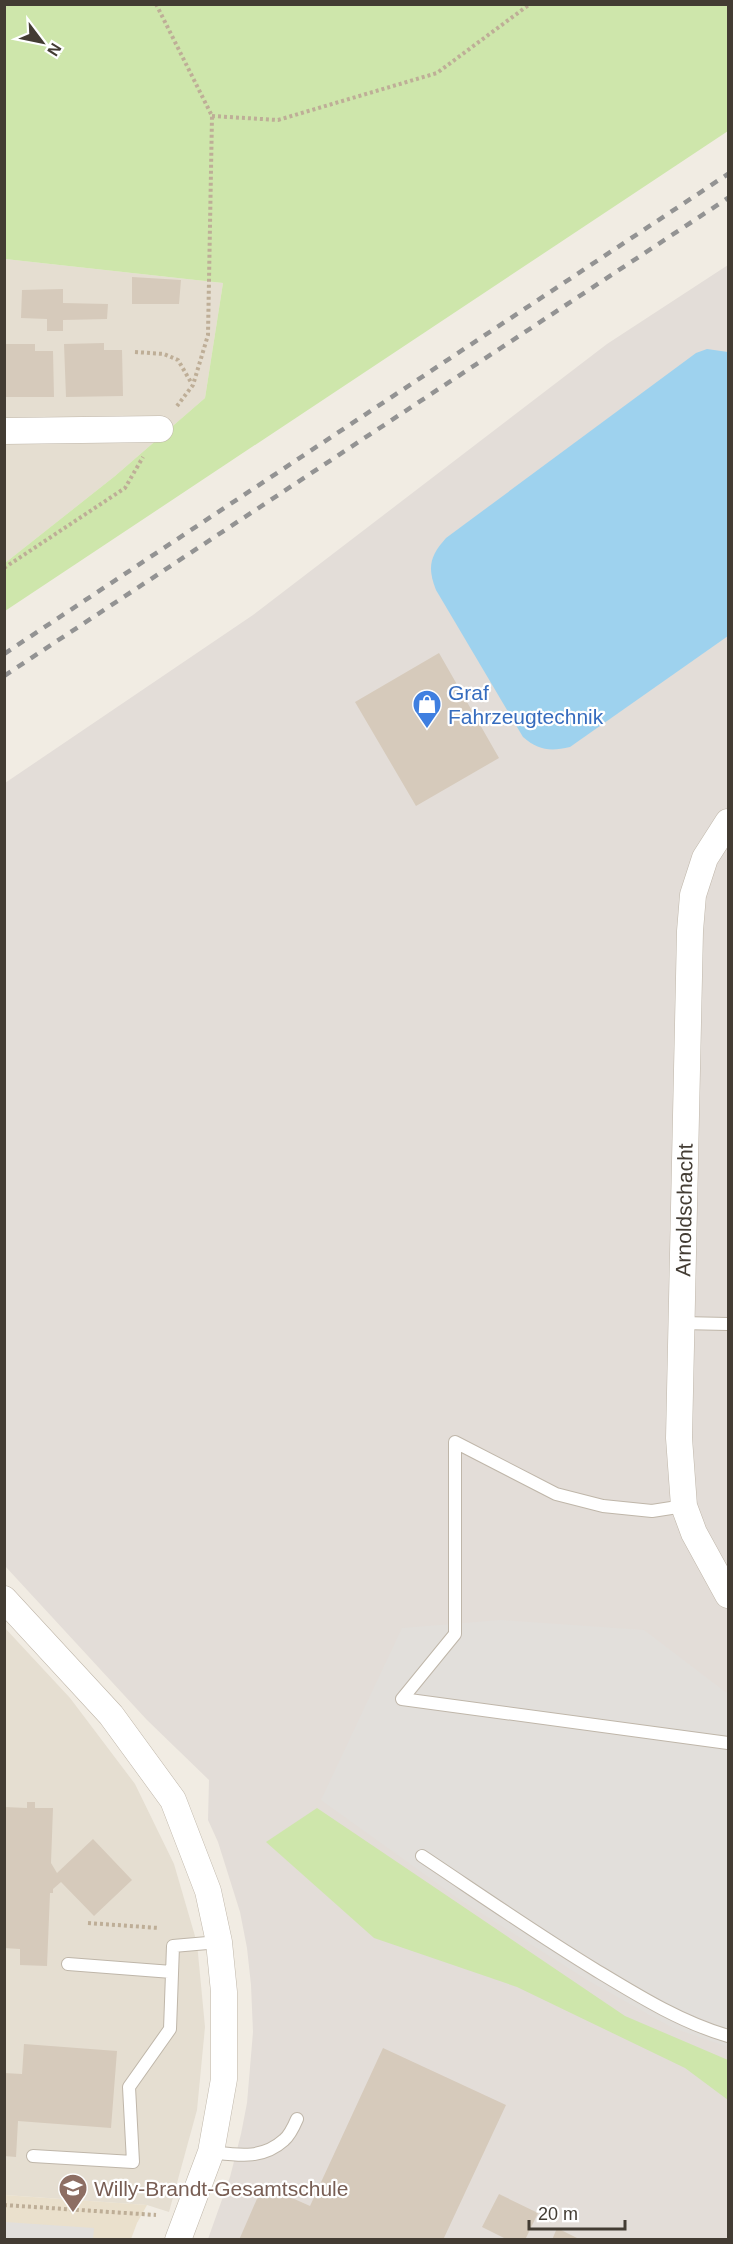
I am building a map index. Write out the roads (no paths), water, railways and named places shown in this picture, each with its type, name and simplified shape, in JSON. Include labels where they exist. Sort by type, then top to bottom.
[{"type":"street","points":[[4,431],[160,429]]},
{"type":"street","name":"Arnoldschacht","points":[[729,822],[705,858],[693,895],[690,932],[679,1438],[684,1506],[694,1533],[729,1595]]},
{"type":"street","points":[[4,1599],[111,1715],[173,1800],[208,1891],[219,1942],[224,1992],[224,2079],[211,2152],[182,2228]]},
{"type":"lane","points":[[681,1323],[729,1324]]},
{"type":"lane","points":[[684,1506],[652,1511],[603,1506],[556,1494],[455,1442],[455,1634],[402,1699],[729,1743]]},
{"type":"lane","points":[[422,1856],[549,1941],[650,2003],[704,2029],[729,2036]]},
{"type":"lane","points":[[33,2156],[133,2162],[129,2088],[170,2029],[173,1946],[219,1942]]},
{"type":"lane","points":[[68,1964],[172,1972]]},
{"type":"lane","points":[[211,2152],[245,2157],[267,2151],[285,2139],[297,2119]]},
{"type":"water","points":[[707,349],[728,352],[728,636],[570,747],[550,749],[534,745],[523,737],[436,590],[431,568],[433,556],[446,538],[696,353]]},
{"type":"railway","points":[[4,654],[728,174]]},
{"type":"railway","points":[[4,676],[728,198]]},
{"type":"place","name":"Graf Fahrzeugtechnik","points":[[427,730]]},
{"type":"place","name":"Willy-Brandt-Gesamtschule","points":[[73,2214]]}]
